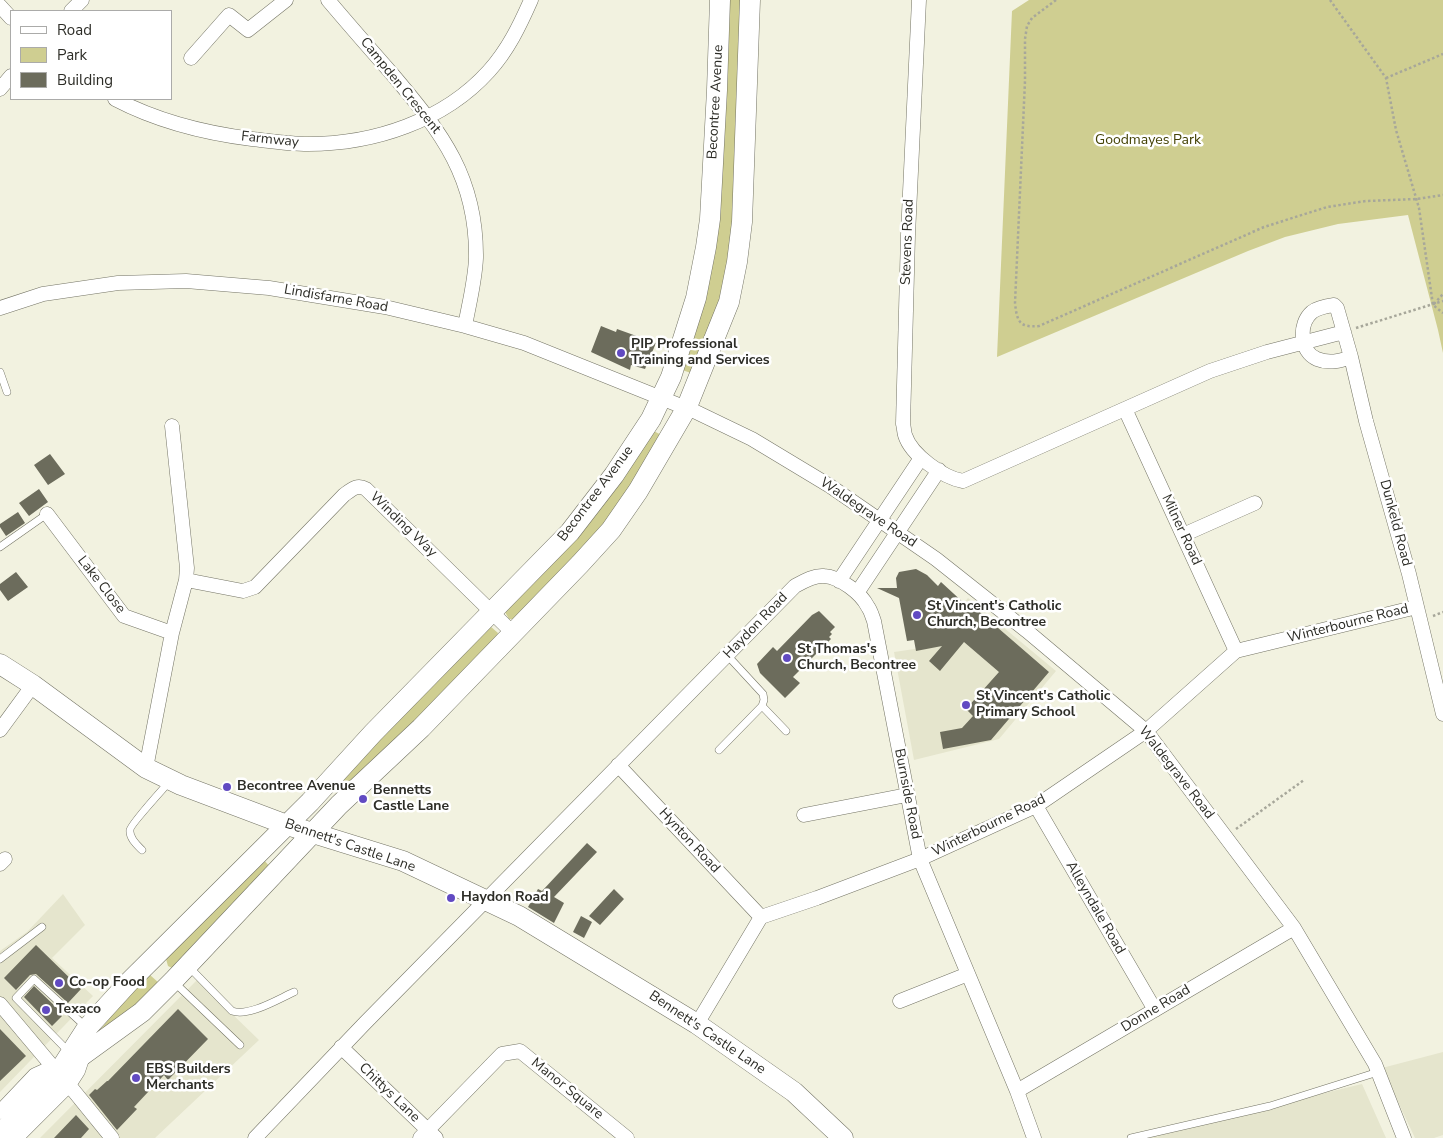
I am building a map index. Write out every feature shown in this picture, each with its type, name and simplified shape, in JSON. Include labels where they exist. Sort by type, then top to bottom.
[{"type":"street","points":[[72,10],[82,0]]},
{"type":"street","points":[[191,58],[229,15],[248,30],[286,0]]},
{"type":"street","name":"Campden Crescent","points":[[328,0],[428,116],[450,150],[463,178],[474,227],[476,259],[465,326]]},
{"type":"street","name":"Farmway","points":[[117,100],[139,111],[179,124],[226,135],[308,144],[344,142],[378,136],[398,130],[428,116],[462,96],[489,71],[507,48],[523,20],[531,0]]},
{"type":"street","name":"Becontree Avenue","points":[[16,1138],[64,1079],[87,1028],[150,960],[287,825],[373,733],[570,532],[614,475],[651,419],[671,377],[696,298],[708,238],[717,90],[720,0]]},
{"type":"street","name":"Becontree Avenue","points":[[76,1054],[142,1012],[188,966],[344,800],[421,728],[580,564],[611,530],[638,491],[686,409],[729,302],[742,222],[750,0]]},
{"type":"street","name":"Stevens Road","points":[[919,0],[908,235],[903,424],[905,436],[911,447],[921,458],[951,478],[963,481],[1210,371],[1267,352],[1344,332]]},
{"type":"street","points":[[0,6],[10,17]]},
{"type":"street","points":[[0,89],[10,77]]},
{"type":"street","name":"Lindisfarne Road","points":[[0,308],[43,294],[118,283],[186,281],[278,290],[385,307],[465,326],[524,343],[661,398]]},
{"type":"street","name":"Dunkeld Road","points":[[1304,343],[1302,332],[1304,322],[1312,312],[1325,306],[1334,305],[1338,308],[1366,420],[1417,607],[1443,714]]},
{"type":"street","points":[[1304,343],[1315,358],[1320,360],[1338,362],[1351,357]]},
{"type":"street","name":"Waldegrave Road","points":[[661,398],[752,439],[830,486],[880,520],[936,559],[1027,631],[1146,731],[1294,928],[1378,1072],[1404,1138]]},
{"type":"street","name":"Milner Road","points":[[1125,409],[1236,651]]},
{"type":"street","points":[[146,768],[172,632],[186,580],[187,568],[172,426]]},
{"type":"street","points":[[839,581],[921,458]]},
{"type":"street","points":[[857,593],[939,470]]},
{"type":"street","name":"Winding Way","points":[[186,580],[243,591],[255,587],[344,495],[357,486],[366,489],[513,633]]},
{"type":"street","points":[[1183,534],[1255,503]]},
{"type":"street","name":"Lake Close","points":[[47,514],[124,616],[172,632]]},
{"type":"street","name":"Burnside Road","points":[[824,576],[839,581],[857,593],[868,605],[874,621],[920,859],[1017,1091],[1034,1138]]},
{"type":"street","name":"Haydon Road","points":[[255,1138],[795,586],[810,578],[824,576]]},
{"type":"street","name":"Winterbourne Road","points":[[761,917],[920,859],[1036,806],[1146,731],[1236,651],[1417,607]]},
{"type":"street","name":"Bennett's Castle Lane","points":[[0,664],[33,685],[146,768],[170,780],[287,825],[403,861],[520,916],[697,1024],[794,1092],[844,1138]]},
{"type":"street","points":[[0,730],[33,685]]},
{"type":"street","name":"Hynton Road","points":[[618,765],[761,917]]},
{"type":"street","points":[[804,815],[907,795]]},
{"type":"street","name":"Alleyndale Road","points":[[1036,806],[1155,1010]]},
{"type":"street","points":[[697,1024],[761,917]]},
{"type":"street","name":"Donne Road","points":[[1017,1091],[1294,928]]},
{"type":"street","points":[[150,960],[173,981]]},
{"type":"street","points":[[900,1001],[968,974]]},
{"type":"street","points":[[0,1004],[112,1138]]},
{"type":"street","name":"Chittys Lane","points":[[342,1047],[428,1136]]},
{"type":"street","name":"Manor Square","points":[[428,1136],[502,1054],[520,1051],[627,1138]]},
{"type":"street","points":[[0,1112],[36,1075],[46,1070],[64,1079]]},
{"type":"street","name":"Becontree Avenue","points":[[0,1134],[64,1079]]},
{"type":"lane","points":[[0,372],[7,392]]},
{"type":"lane","points":[[0,547],[47,514]]},
{"type":"lane","points":[[720,750],[762,706],[764,700],[763,694],[727,655]]},
{"type":"lane","points":[[762,706],[786,731]]},
{"type":"lane","points":[[142,850],[132,838],[130,832],[131,825],[156,799],[170,780]]},
{"type":"lane","points":[[0,958],[42,927]]},
{"type":"lane","points":[[188,966],[232,1011],[238,1013],[248,1012],[294,992]]},
{"type":"lane","points":[[76,1054],[16,998],[34,979],[87,1028]]},
{"type":"lane","points":[[173,981],[240,1045]]},
{"type":"lane","points":[[1131,1138],[1270,1106],[1378,1072]]},
{"type":"path","points":[[1056,0],[1032,18],[1027,26],[1025,39],[1025,81],[1015,303],[1016,316],[1022,324],[1029,327],[1039,326],[1264,227],[1327,207],[1366,201],[1417,199],[1443,195]]},
{"type":"path","points":[[1330,0],[1386,78],[1396,130],[1417,199],[1433,304],[1443,313]]},
{"type":"path","points":[[1386,78],[1443,54]]},
{"type":"path","points":[[1433,304],[1443,294]]},
{"type":"path","points":[[1344,332],[1443,301]]},
{"type":"path","points":[[1226,837],[1304,780]]},
{"type":"shaded area","name":"St Vincent's Catholic Primary School","points":[[968,598],[1056,671],[999,739],[914,760],[894,652],[928,647]]},
{"type":"shaded area","points":[[63,894],[85,925],[52,958],[93,996],[0,1092],[0,951],[27,932]]},
{"type":"shaded area","points":[[197,980],[259,1040],[155,1138],[40,1138]]},
{"type":"shaded area","points":[[1443,1052],[1443,1135],[1434,1138],[1415,1138],[1382,1068]]},
{"type":"shaded area","points":[[1362,1084],[1386,1138],[1138,1138]]},
{"type":"green space","points":[[726,0],[743,0],[735,194],[723,288],[710,332],[694,374],[679,369],[693,331]]},
{"type":"green space","name":"Goodmayes Park","points":[[1029,0],[1443,0],[1443,353],[1408,215],[1338,224],[1285,237],[997,357],[1012,11]]},
{"type":"green space","points":[[650,429],[665,437],[601,531],[514,619],[509,619],[505,612]]},
{"type":"green space","points":[[490,626],[498,633],[495,641],[341,794],[332,787]]},
{"type":"green space","points":[[264,860],[270,867],[172,968],[168,966],[166,959]]},
{"type":"green space","points":[[150,975],[159,983],[132,1012],[94,1038],[121,1003]]},
{"type":"building","name":"PIP Professional Training and Services","points":[[601,326],[616,332],[617,329],[656,343],[645,369],[631,365],[630,370],[591,352]]},
{"type":"building","points":[[50,454],[65,474],[48,485],[34,465]]},
{"type":"building","points":[[39,489],[48,502],[29,516],[19,503]]},
{"type":"building","points":[[18,512],[25,523],[6,536],[0,524]]},
{"type":"building","points":[[916,569],[927,575],[938,586],[941,582],[966,605],[968,602],[1049,672],[991,740],[943,749],[940,732],[962,728],[973,716],[966,709],[999,672],[964,642],[940,671],[929,661],[942,646],[916,651],[914,640],[907,641],[899,598],[877,588],[897,588],[896,578],[899,572]]},
{"type":"building","points":[[16,572],[28,587],[8,601],[0,590],[0,584]]},
{"type":"building","name":"St Thomas's Church, Becontree","points":[[819,611],[835,627],[830,632],[832,634],[829,637],[831,639],[793,677],[800,683],[785,698],[760,673],[757,664],[773,647],[777,651],[812,615]]},
{"type":"building","points":[[587,843],[597,852],[554,897],[564,903],[554,923],[528,907],[538,889],[542,891]]},
{"type":"building","points":[[614,889],[624,899],[600,925],[589,916]]},
{"type":"building","points":[[581,916],[592,922],[584,938],[573,932]]},
{"type":"building","points":[[36,945],[81,989],[68,1003],[36,974],[30,975],[16,990],[4,978]]},
{"type":"building","name":"Texaco","points":[[34,986],[60,1011],[62,1016],[52,1026],[24,997]]},
{"type":"building","points":[[178,1009],[208,1039],[168,1080],[164,1075],[134,1107],[137,1109],[117,1130],[89,1095],[108,1081]]},
{"type":"building","points":[[0,1029],[26,1056],[0,1081]]},
{"type":"building","points":[[76,1115],[89,1129],[81,1138],[54,1138]]},
{"type":"place","name":"PIP Professional Training and Services","points":[[621,353]]},
{"type":"place","name":"St Vincent's Catholic Church, Becontree","points":[[917,615]]},
{"type":"place","name":"St Thomas's Church, Becontree","points":[[787,658]]},
{"type":"place","name":"St Vincent's Catholic Primary School","points":[[966,705]]},
{"type":"place","name":"Becontree Avenue","points":[[227,787]]},
{"type":"place","name":"Bennetts Castle Lane","points":[[363,799]]},
{"type":"place","name":"Haydon Road","points":[[451,898]]},
{"type":"place","name":"Co-op Food","points":[[59,983]]},
{"type":"place","name":"Texaco","points":[[46,1010]]},
{"type":"place","name":"EBS Builders Merchants","points":[[136,1078]]}]
